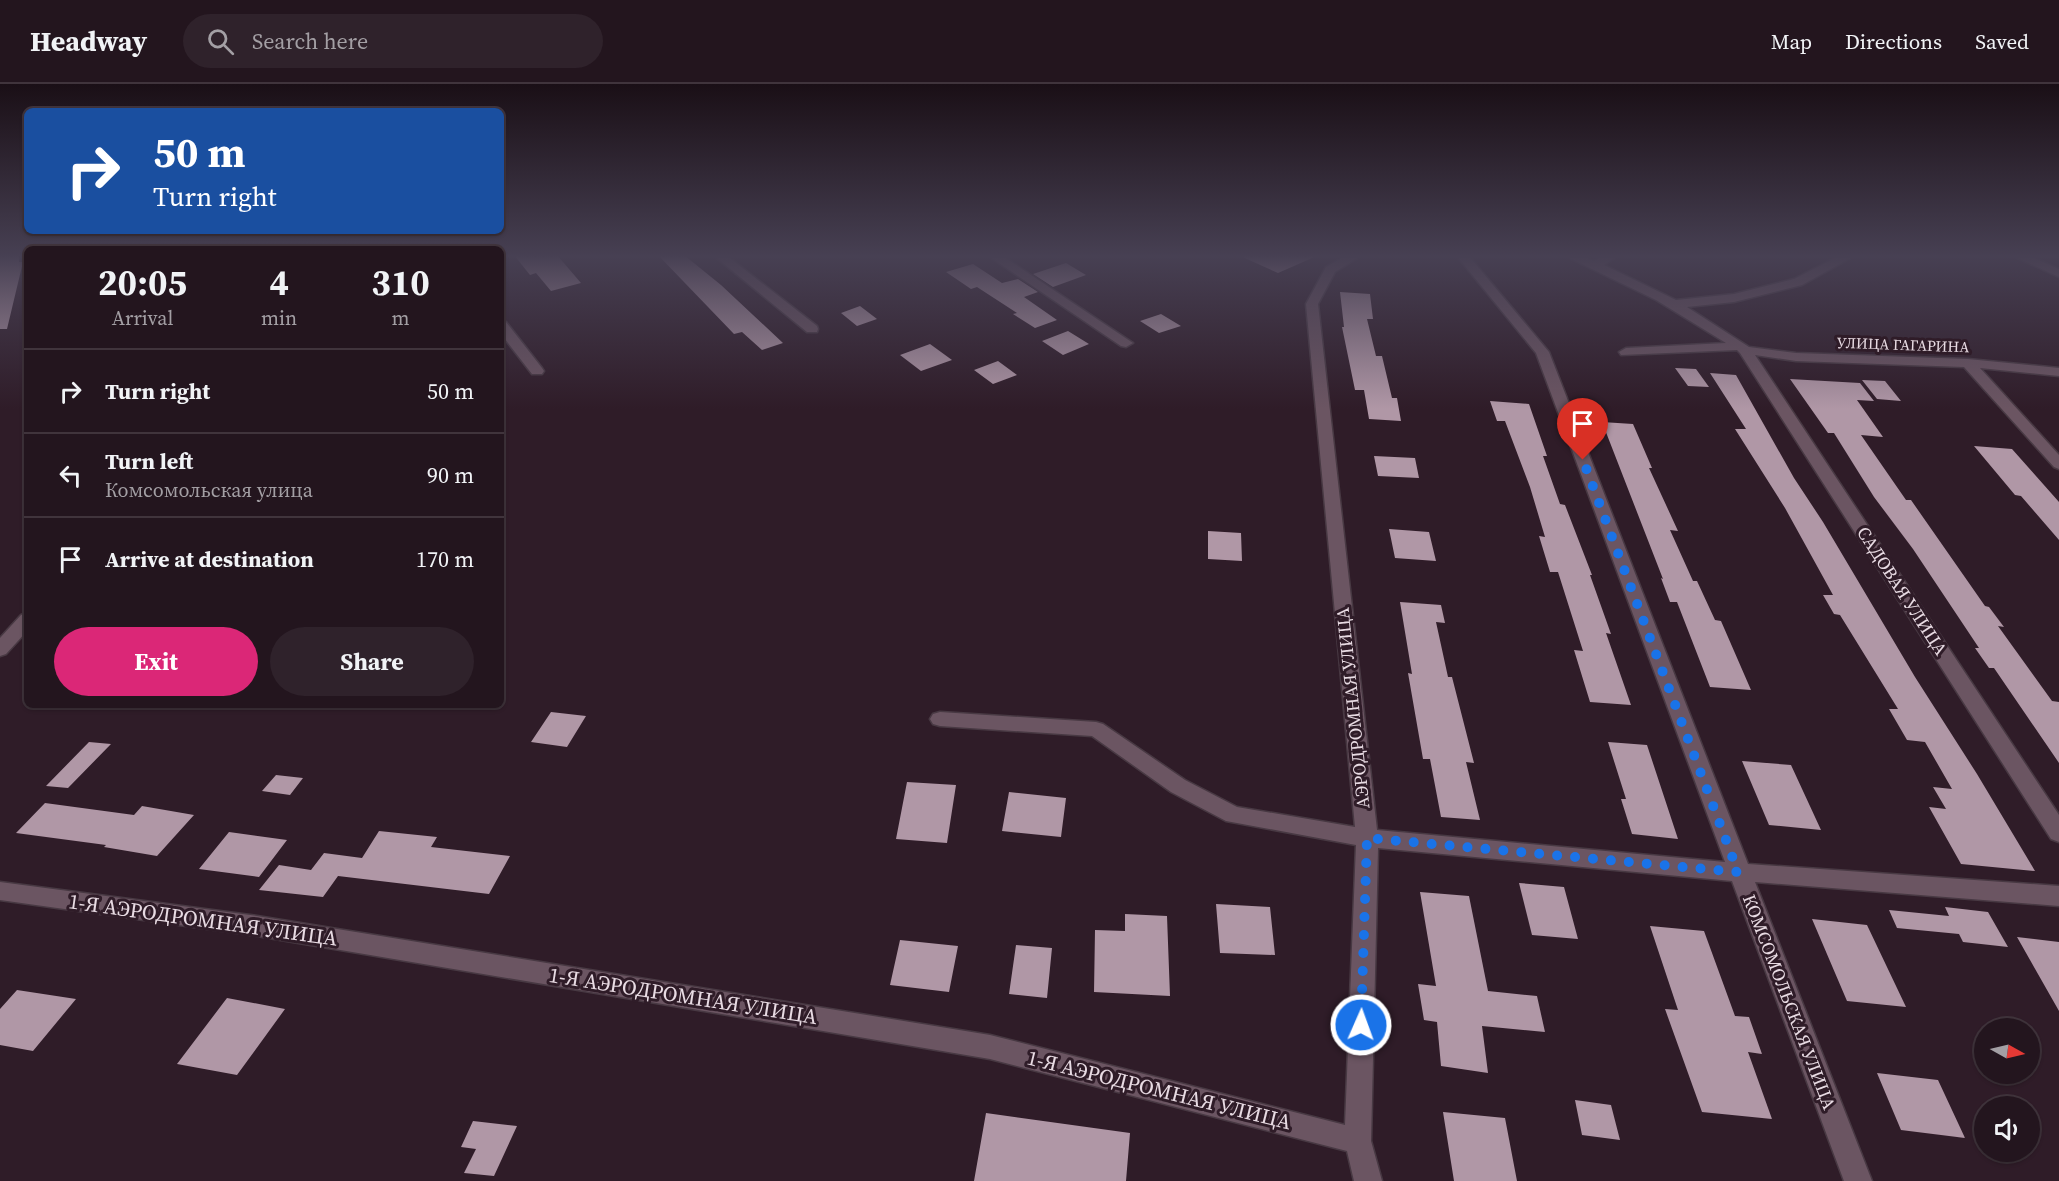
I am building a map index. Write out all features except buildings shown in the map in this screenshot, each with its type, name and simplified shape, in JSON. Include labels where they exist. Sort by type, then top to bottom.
[{"type":"street","points":[[783,306],[812,329]]},
{"type":"street","points":[[1070,306],[1126,343]]},
{"type":"street","name":"АЭРОДРОМНАЯ УЛИЦА","points":[[1312,306],[1367,838],[1358,1141],[1368,1181]]},
{"type":"street","name":"КОМСОМОЛЬСКАЯ УЛИЦА","points":[[1504,306],[1542,352],[1738,872],[1858,1181]]},
{"type":"street","points":[[1679,306],[1742,348]]},
{"type":"street","points":[[504,329],[537,371]]},
{"type":"street","points":[[1626,352],[1742,348]]},
{"type":"street","name":"УЛИЦА ГАГАРИНА","points":[[1742,348],[1796,357],[1968,363],[2059,372]]},
{"type":"street","name":"САДОВАЯ УЛИЦА","points":[[1742,348],[2059,833]]},
{"type":"street","points":[[1968,363],[2059,464]]},
{"type":"street","points":[[0,650],[24,622]]},
{"type":"street","points":[[940,719],[1096,729],[1179,786],[1233,815],[1367,838],[1738,872],[2059,896]]},
{"type":"street","name":"1-Я АЭРОДРОМНАЯ УЛИЦА","points":[[0,891],[257,926],[990,1047],[1358,1141]]},
{"type":"route","points":[[1361,1025],[1367,838],[1738,872],[1583,460]]}]
